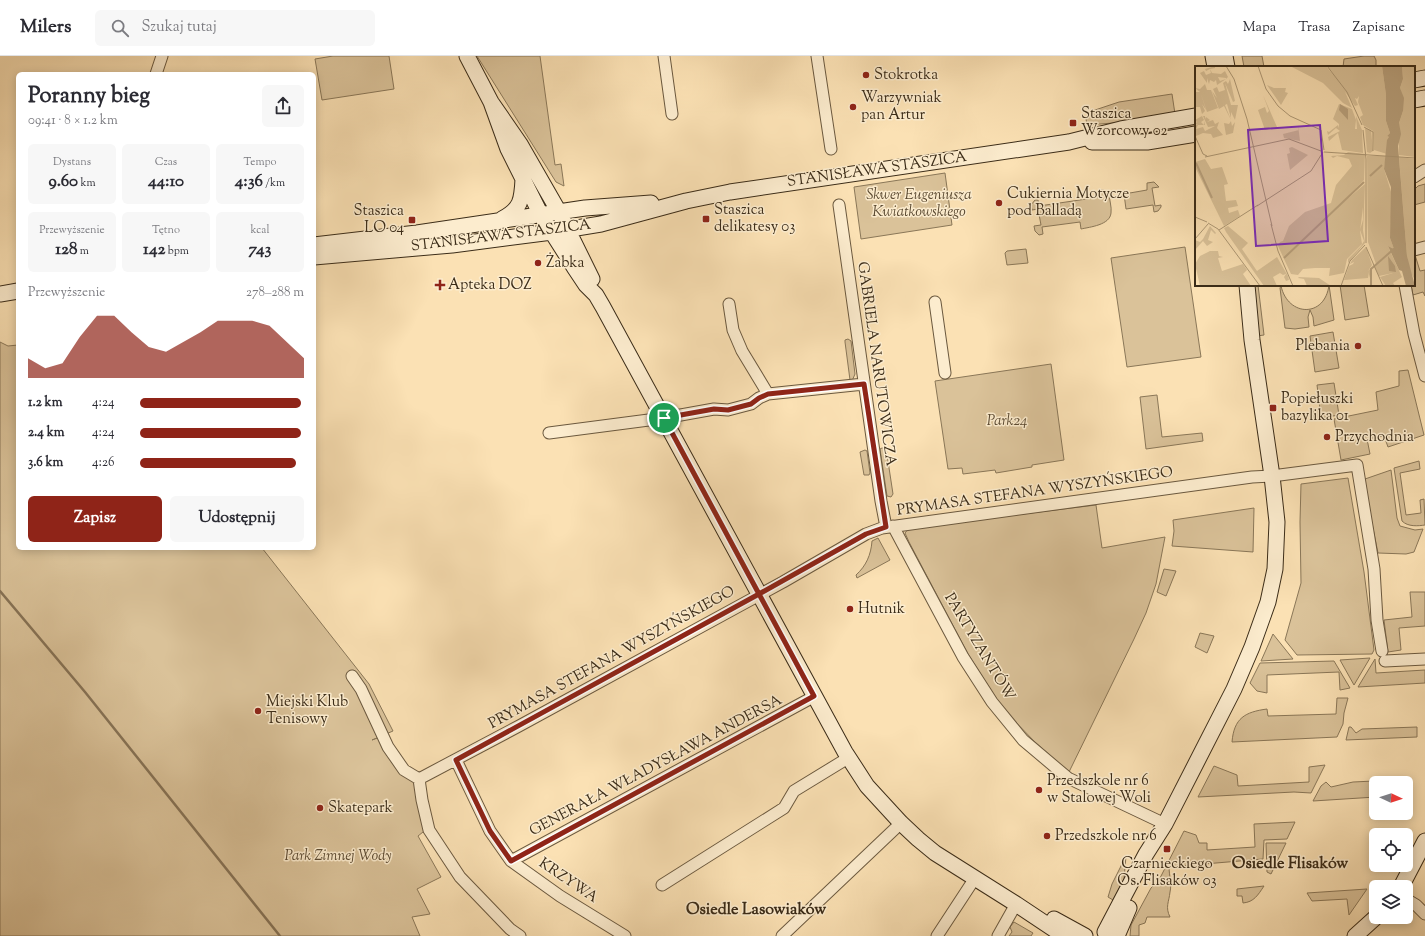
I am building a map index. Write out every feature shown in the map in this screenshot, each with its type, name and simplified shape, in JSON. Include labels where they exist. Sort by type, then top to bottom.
[{"type":"street","points":[[157,72],[162,56]]},
{"type":"street","points":[[467,56],[491,102],[520,144],[569,230],[595,287],[596,295]]},
{"type":"street","points":[[664,56],[672,114]]},
{"type":"street","points":[[817,56],[831,149]]},
{"type":"street","points":[[1225,56],[1226,66]]},
{"type":"street","points":[[1415,80],[1425,78]]},
{"type":"street","points":[[1415,100],[1425,98]]},
{"type":"street","points":[[491,102],[508,149],[541,214],[586,285],[596,295],[848,758],[867,786],[901,823],[935,853],[1064,936]]},
{"type":"street","name":"STANISŁAWA STASZICA","points":[[316,257],[466,244],[569,230],[601,224],[686,201],[730,192],[1069,142],[1121,129],[1195,115]]},
{"type":"street","name":"STANISŁAWA STASZICA","points":[[1069,142],[1147,142],[1194,135]]},
{"type":"street","points":[[1415,176],[1425,170]]},
{"type":"street","points":[[496,221],[514,211],[520,203],[523,194],[523,179]]},
{"type":"street","name":"STANISŁAWA STASZICA","points":[[316,245],[413,233],[585,208],[686,201]]},
{"type":"street","name":"GABRIELA NARUTOWICZA","points":[[839,204],[864,384],[889,527]]},
{"type":"street","points":[[581,257],[582,244],[587,233],[601,224]]},
{"type":"street","points":[[1415,250],[1425,247]]},
{"type":"street","points":[[1107,935],[1146,854],[1164,824],[1234,689],[1252,647],[1268,602],[1275,569],[1277,522],[1272,476],[1252,340],[1247,286]]},
{"type":"street","points":[[1404,286],[1414,334],[1425,376]]},
{"type":"street","points":[[0,294],[16,291]]},
{"type":"street","points":[[935,302],[946,373]]},
{"type":"street","points":[[729,304],[733,330],[742,351],[768,394]]},
{"type":"street","points":[[549,433],[664,418],[714,409],[728,410],[751,404],[768,394],[864,384]]},
{"type":"street","name":"PRYMASA STEFANA WYSZYŃSKIEGO","points":[[419,779],[866,534],[889,527],[1236,479],[1357,465],[1374,569],[1377,620],[1383,656],[1425,659]]},
{"type":"street","name":"PARTYZANTÓW","points":[[889,527],[963,657],[992,702],[1023,740],[1068,778],[1164,824]]},
{"type":"street","points":[[352,676],[361,689],[388,747],[404,770],[419,779],[429,830],[460,877],[510,929],[520,936]]},
{"type":"street","name":"GENERAŁA WŁADYSŁAWA ANDERSA","points":[[511,861],[814,696]]},
{"type":"street","points":[[662,885],[784,808],[794,791],[848,758]]},
{"type":"street","name":"KRZYWA","points":[[456,760],[490,831],[511,861],[560,896],[625,936]]},
{"type":"street","points":[[782,936],[901,823]]},
{"type":"street","points":[[1405,880],[1425,842]]},
{"type":"street","points":[[937,936],[974,878]]},
{"type":"street","points":[[1413,903],[1425,914]]},
{"type":"street","points":[[998,936],[1016,904]]},
{"type":"street","points":[[1016,904],[1053,918],[1085,936]]},
{"type":"street","points":[[1355,936],[1369,923]]},
{"type":"street","points":[[1369,936],[1381,924]]},
{"type":"green space","points":[[333,56],[389,56],[394,89],[322,100],[315,59]]},
{"type":"green space","points":[[477,56],[540,56],[555,165],[561,164],[564,186],[556,182]]},
{"type":"green space","points":[[1242,56],[1262,56],[1264,66],[1244,66]]},
{"type":"green space","points":[[1374,56],[1376,66],[1343,66],[1344,59]]},
{"type":"green space","points":[[1172,94],[1175,114],[1126,122],[1087,125],[1086,119],[1089,112],[1119,102]]},
{"type":"green space","name":"Skwer Eugeniusza Kwiatkowskiego","points":[[945,173],[952,225],[861,239],[854,187]]},
{"type":"green space","points":[[1154,182],[1159,187],[1152,188],[1155,206],[1161,205],[1158,211],[1154,212],[1153,205],[1126,209],[1124,194],[1147,190],[1147,183]]},
{"type":"green space","points":[[1425,184],[1425,202],[1415,205],[1415,189],[1418,186]]},
{"type":"green space","points":[[1099,190],[1109,193],[1111,206],[1110,217],[1103,223],[1081,229],[1080,222],[1042,227],[1043,234],[1039,235],[1035,231],[1034,226],[1041,225],[1038,209],[1032,210],[1031,205],[1035,200],[1038,200],[1039,206],[1100,197]]},
{"type":"green space","points":[[1185,247],[1201,357],[1127,367],[1111,258]]},
{"type":"green space","points":[[1026,249],[1028,263],[1007,265],[1005,253],[1007,251]]},
{"type":"green space","points":[[1415,255],[1420,271],[1425,270],[1425,296],[1423,292],[1413,295],[1411,286],[1415,286]]},
{"type":"green space","points":[[1252,286],[1258,286],[1264,335],[1257,336]]},
{"type":"green space","points":[[1281,286],[1285,296],[1291,304],[1306,310],[1314,308],[1321,303],[1326,296],[1329,286],[1334,320],[1314,326],[1313,317],[1310,310],[1308,317],[1309,327],[1295,329],[1285,328]]},
{"type":"green space","points":[[1340,286],[1364,286],[1369,316],[1345,320]]},
{"type":"green space","points":[[1333,332],[1339,368],[1315,372],[1310,336]]},
{"type":"green space","points":[[848,339],[851,341],[855,374],[852,381],[850,380],[845,342],[845,340]]},
{"type":"green space","name":"Park Zimnej Wody","points":[[0,342],[8,346],[16,345],[16,550],[264,550],[369,684],[393,731],[372,740],[383,736],[404,770],[419,779],[428,828],[418,836],[441,877],[417,889],[430,914],[412,917],[420,936],[0,936]]},
{"type":"green space","name":"Park24","points":[[1051,364],[1064,460],[996,473],[995,470],[963,474],[962,468],[948,469],[935,381]]},
{"type":"green space","points":[[1408,370],[1424,435],[1388,447],[1384,436],[1367,439],[1370,454],[1341,460],[1334,419],[1378,410],[1376,392],[1399,386],[1399,371]]},
{"type":"green space","points":[[1334,383],[1339,415],[1314,419],[1313,410],[1320,409],[1317,385]]},
{"type":"green space","points":[[1157,395],[1162,437],[1202,433],[1203,441],[1146,449],[1140,397]]},
{"type":"green space","points":[[886,448],[893,494],[891,497],[887,496],[880,449]]},
{"type":"green space","points":[[865,450],[867,451],[869,475],[864,475],[860,452]]},
{"type":"green space","points":[[1419,461],[1420,469],[1400,473],[1406,515],[1421,513],[1420,500],[1424,499],[1425,525],[1413,526],[1402,521],[1394,468]]},
{"type":"green space","points":[[1391,470],[1397,518],[1400,526],[1415,530],[1423,529],[1414,552],[1406,554],[1378,553],[1365,489],[1365,479]]},
{"type":"green space","points":[[1348,478],[1364,572],[1374,650],[1372,654],[1297,655],[1285,640],[1301,583],[1301,484]]},
{"type":"green space","points":[[1096,505],[1102,548],[1165,537],[1156,584],[1146,613],[1069,772],[1035,742],[1003,709],[968,654],[905,533],[909,528]]},
{"type":"green space","points":[[1254,508],[1253,552],[1172,546],[1174,531],[1173,520]]},
{"type":"green space","points":[[878,538],[890,560],[857,578],[856,575],[863,568],[869,556],[872,541]]},
{"type":"green space","points":[[1164,569],[1176,571],[1166,596],[1157,592]]},
{"type":"green space","points":[[1410,592],[1425,592],[1425,626],[1399,628],[1401,650],[1388,652],[1384,620],[1412,617]]},
{"type":"green space","points":[[1200,633],[1214,636],[1207,653],[1195,647]]},
{"type":"green space","points":[[1273,634],[1293,659],[1261,661]]},
{"type":"green space","points":[[1370,658],[1354,685],[1340,660]]},
{"type":"green space","points":[[1375,659],[1376,673],[1425,670],[1425,683],[1358,687]]},
{"type":"green space","points":[[1334,661],[1350,688],[1340,690],[1339,672],[1267,675],[1267,693],[1257,691],[1250,683],[1260,663]]},
{"type":"green space","points":[[1337,698],[1348,698],[1343,724],[1337,737],[1232,742],[1235,727],[1247,714],[1267,709],[1268,716],[1336,714]]},
{"type":"green space","points":[[1349,727],[1351,727],[1356,733],[1362,729],[1417,727],[1417,737],[1346,740]]},
{"type":"green space","points":[[1325,765],[1311,793],[1294,792],[1198,797],[1214,766],[1237,775],[1238,786],[1309,782],[1309,767]]},
{"type":"green space","points":[[1369,781],[1369,797],[1313,801],[1321,786],[1326,782],[1331,787],[1353,782]]},
{"type":"green space","points":[[1295,822],[1287,839],[1264,840],[1263,859],[1169,867],[1171,886],[1168,907],[1170,917],[1147,917],[1145,923],[1139,925],[1139,936],[1130,936],[1131,925],[1151,888],[1159,880],[1184,831],[1196,835],[1199,843],[1207,843],[1207,850],[1255,847],[1254,824]]},
{"type":"green space","points":[[1266,843],[1286,843],[1271,874],[1267,872]]},
{"type":"green space","points":[[1126,856],[1124,879],[1113,900],[1108,897],[1112,884]]},
{"type":"green space","points":[[1264,886],[1253,900],[1243,903],[1242,896],[1237,896],[1237,889]]},
{"type":"green space","points":[[1367,889],[1349,915],[1347,899],[1312,901],[1307,893]]},
{"type":"green space","points":[[1014,922],[1033,933],[1031,936],[1009,936],[1012,932],[1010,927]]},
{"type":"waterway","points":[[0,591],[85,692],[280,936]]},
{"type":"place","name":"Stokrotka","points":[[866,75]]},
{"type":"place","name":"Warzywniak pan Artur","points":[[853,107]]},
{"type":"place","name":"Staszica Wzorcowy 02","points":[[1073,123]]},
{"type":"place","name":"Cukiernia Motycze pod Balladą","points":[[999,203]]},
{"type":"place","name":"Staszica delikatesy 03","points":[[706,219]]},
{"type":"place","name":"Staszica LO 04","points":[[412,220]]},
{"type":"place","name":"Żabka","points":[[538,263]]},
{"type":"place","name":"Apteka DOZ","points":[[440,285]]},
{"type":"place","name":"Plebania","points":[[1358,346]]},
{"type":"place","name":"Popiełuszki bazylika 01","points":[[1273,408]]},
{"type":"place","name":"Przychodnia","points":[[1327,437]]},
{"type":"place","name":"Hutnik","points":[[850,609]]},
{"type":"place","name":"Miejski Klub Tenisowy","points":[[258,711]]},
{"type":"place","name":"Przedszkole nr 6 w Stalowej Woli","points":[[1039,790]]},
{"type":"place","name":"Skatepark","points":[[320,808]]},
{"type":"place","name":"Przedszkole nr 6","points":[[1047,836]]},
{"type":"place","name":"Czarnieckiego Os. Flisaków 03","points":[[1167,849]]},
{"type":"district","name":"Osiedle Flisaków","points":[[1290,864]]},
{"type":"district","name":"Osiedle Lasowiaków","points":[[756,910]]},
{"type":"route","points":[[664,418],[714,409],[728,410],[751,404],[768,394],[864,384],[886,527],[866,534],[783,582],[759,594],[814,696],[511,861],[490,831],[456,760],[759,594],[664,418]]}]
